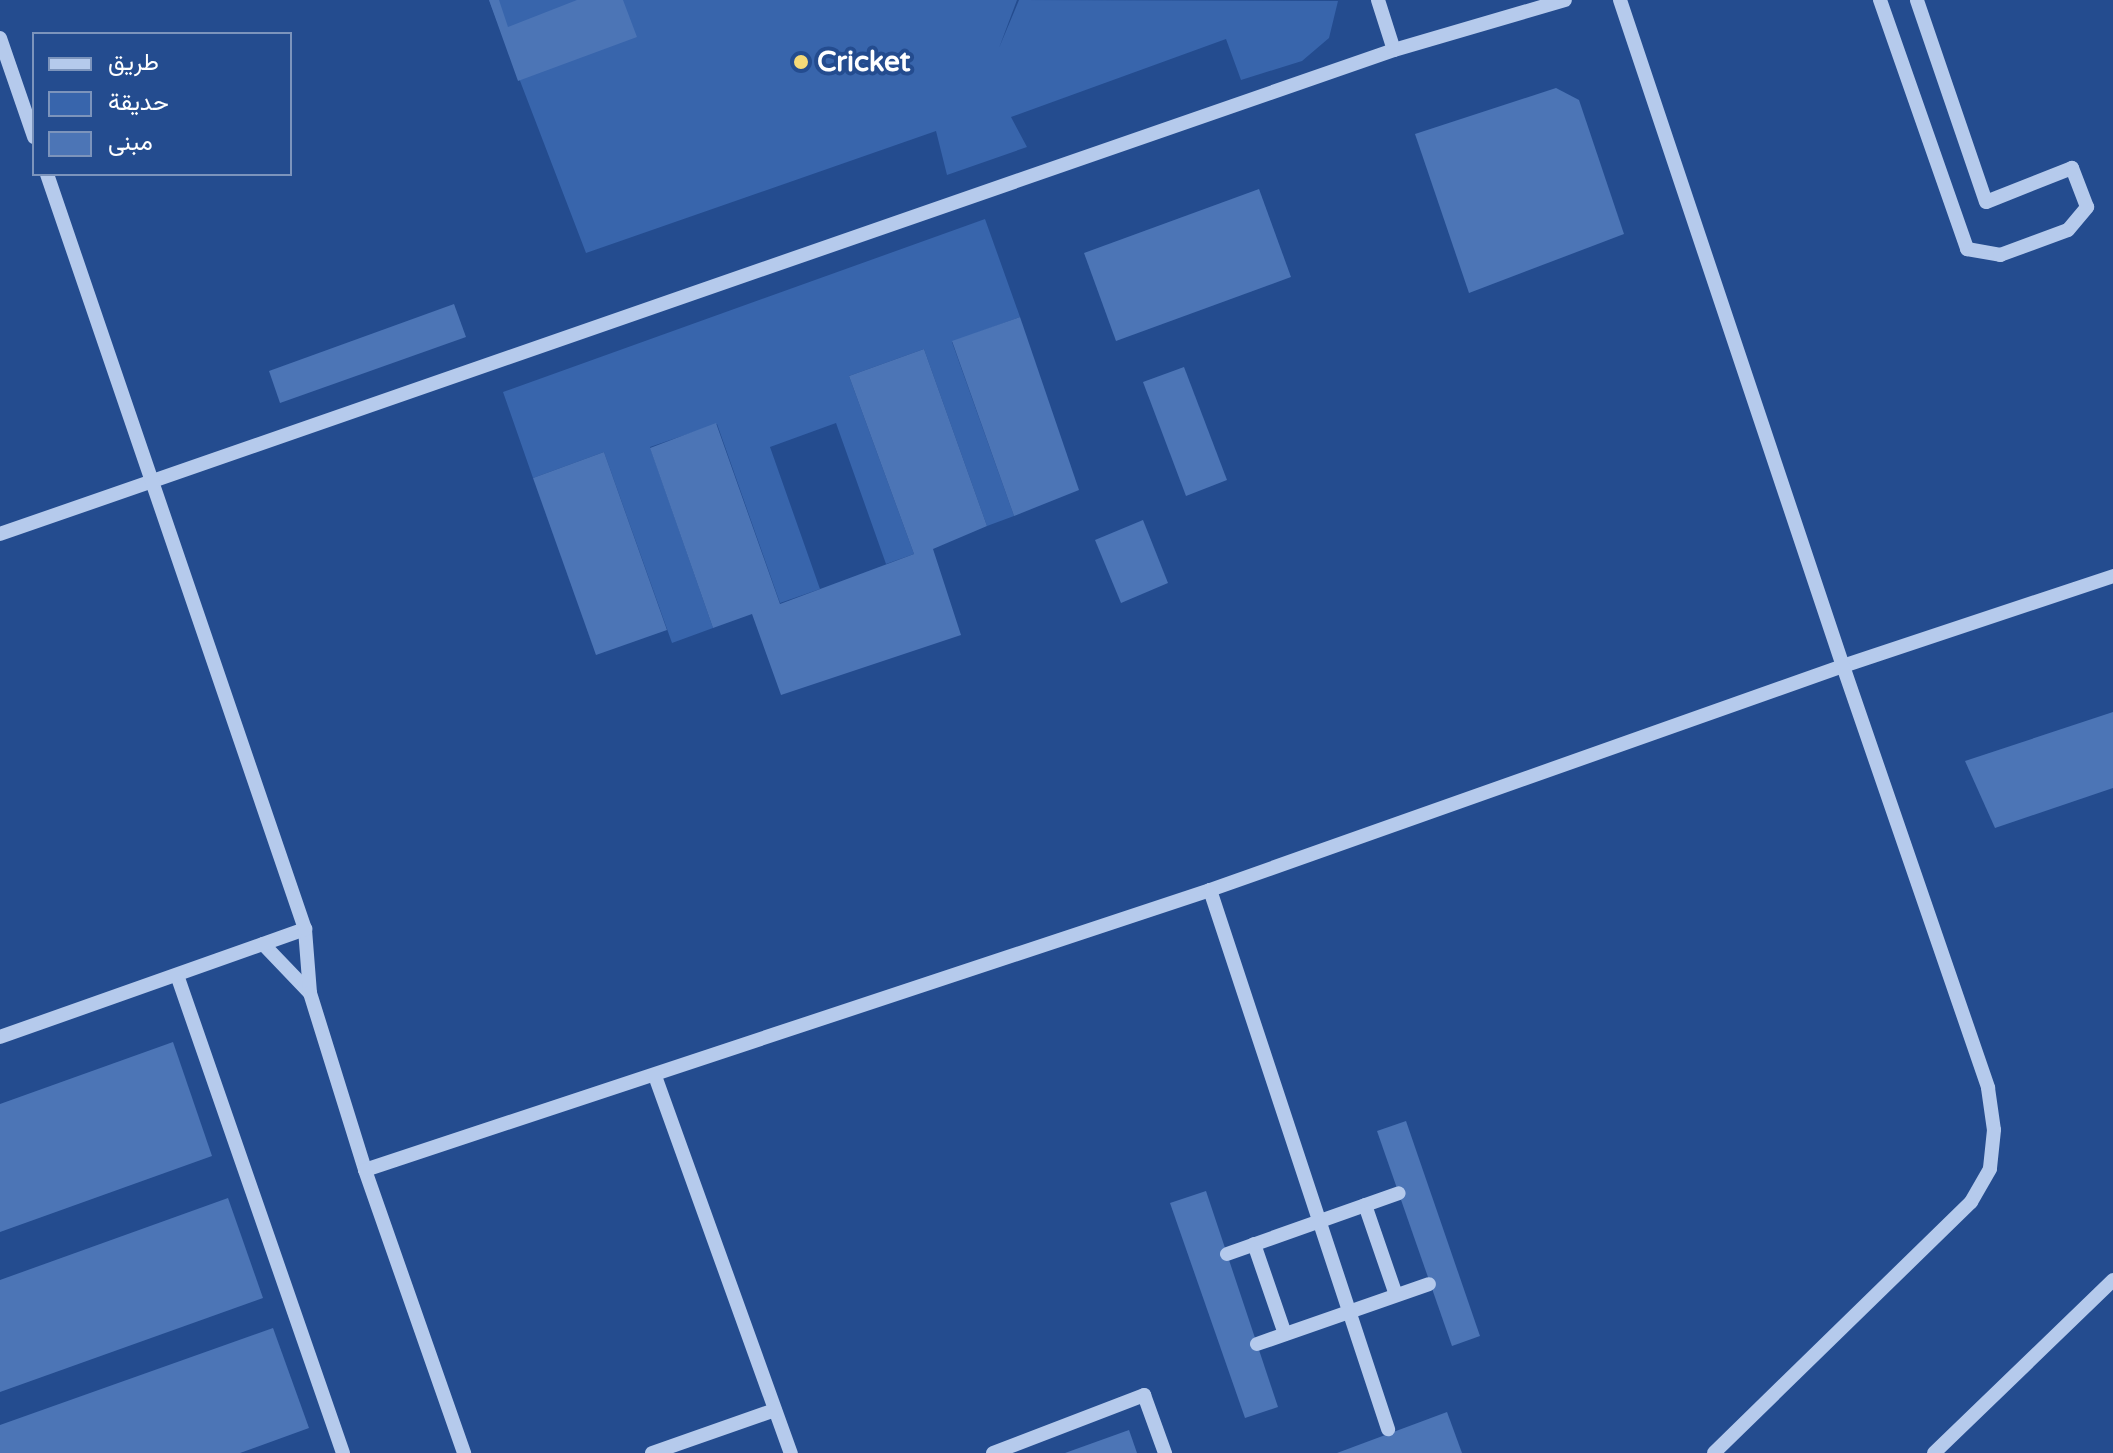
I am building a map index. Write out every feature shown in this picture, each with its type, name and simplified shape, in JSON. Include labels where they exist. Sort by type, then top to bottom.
[{"type":"lane","points":[[1378,0],[1394,50]]},
{"type":"lane","points":[[0,534],[1394,50],[1565,0]]},
{"type":"lane","points":[[1620,0],[1988,1088],[1994,1130],[1990,1169],[1971,1202],[1714,1453]]},
{"type":"lane","points":[[1880,0],[1967,249],[2000,255],[2068,230],[2087,207],[2072,168],[1986,202],[1917,0]]},
{"type":"lane","points":[[0,38],[32,131]]},
{"type":"lane","points":[[48,176],[305,929],[310,993],[365,1170],[464,1453]]},
{"type":"lane","points":[[365,1170],[1210,890],[1843,666],[2113,576]]},
{"type":"lane","points":[[1210,890],[1388,1429]]},
{"type":"lane","points":[[0,1037],[305,929]]},
{"type":"lane","points":[[263,944],[310,993]]},
{"type":"lane","points":[[177,975],[343,1453]]},
{"type":"lane","points":[[655,1076],[791,1453]]},
{"type":"lane","points":[[1227,1254],[1399,1193]]},
{"type":"lane","points":[[1365,1205],[1396,1295]]},
{"type":"lane","points":[[1254,1244],[1285,1334]]},
{"type":"lane","points":[[1934,1453],[2113,1280]]},
{"type":"lane","points":[[1257,1344],[1429,1284]]},
{"type":"lane","points":[[993,1453],[1144,1395],[1165,1453]]},
{"type":"lane","points":[[652,1453],[690,1447],[775,1410]]},
{"type":"green space","points":[[489,0],[1017,0],[999,48],[1019,0],[1338,1],[1329,38],[1302,61],[1241,80],[1226,39],[1011,117],[1027,147],[947,175],[936,131],[586,253]]},
{"type":"green space","points":[[985,219],[1020,317],[952,342],[1014,516],[987,526],[924,349],[849,376],[914,554],[886,564],[836,423],[770,447],[820,589],[780,603],[717,424],[650,447],[713,628],[672,643],[604,452],[533,478],[503,392]]},
{"type":"building","points":[[489,0],[499,0],[508,27],[577,0],[623,0],[637,37],[518,81]]},
{"type":"building","points":[[1556,88],[1579,100],[1624,234],[1469,293],[1415,134]]},
{"type":"building","points":[[1259,189],[1291,277],[1116,341],[1084,253]]},
{"type":"building","points":[[454,304],[466,337],[280,403],[269,371]]},
{"type":"building","points":[[1020,317],[1079,490],[1014,516],[952,341]]},
{"type":"building","points":[[924,349],[987,526],[933,549],[961,635],[781,695],[752,614],[713,628],[650,448],[716,423],[780,604],[914,554],[849,376]]},
{"type":"building","points":[[1184,367],[1227,480],[1186,496],[1143,382]]},
{"type":"building","points":[[604,452],[667,630],[596,655],[533,478]]},
{"type":"building","points":[[1143,520],[1168,583],[1121,603],[1095,540]]},
{"type":"building","points":[[2113,712],[2113,788],[1995,828],[1965,761]]},
{"type":"building","points":[[173,1042],[212,1156],[0,1232],[0,1104]]},
{"type":"building","points":[[1406,1121],[1480,1336],[1452,1346],[1377,1131]]},
{"type":"building","points":[[1206,1191],[1278,1407],[1245,1418],[1170,1203]]},
{"type":"building","points":[[228,1198],[263,1298],[0,1392],[0,1280]]},
{"type":"building","points":[[273,1328],[309,1428],[240,1453],[0,1453],[0,1425]]},
{"type":"building","points":[[1447,1412],[1462,1453],[1337,1453]]},
{"type":"building","points":[[1129,1430],[1137,1453],[1065,1453]]},
{"type":"place","name":"Cricket","points":[[801,62]]}]
